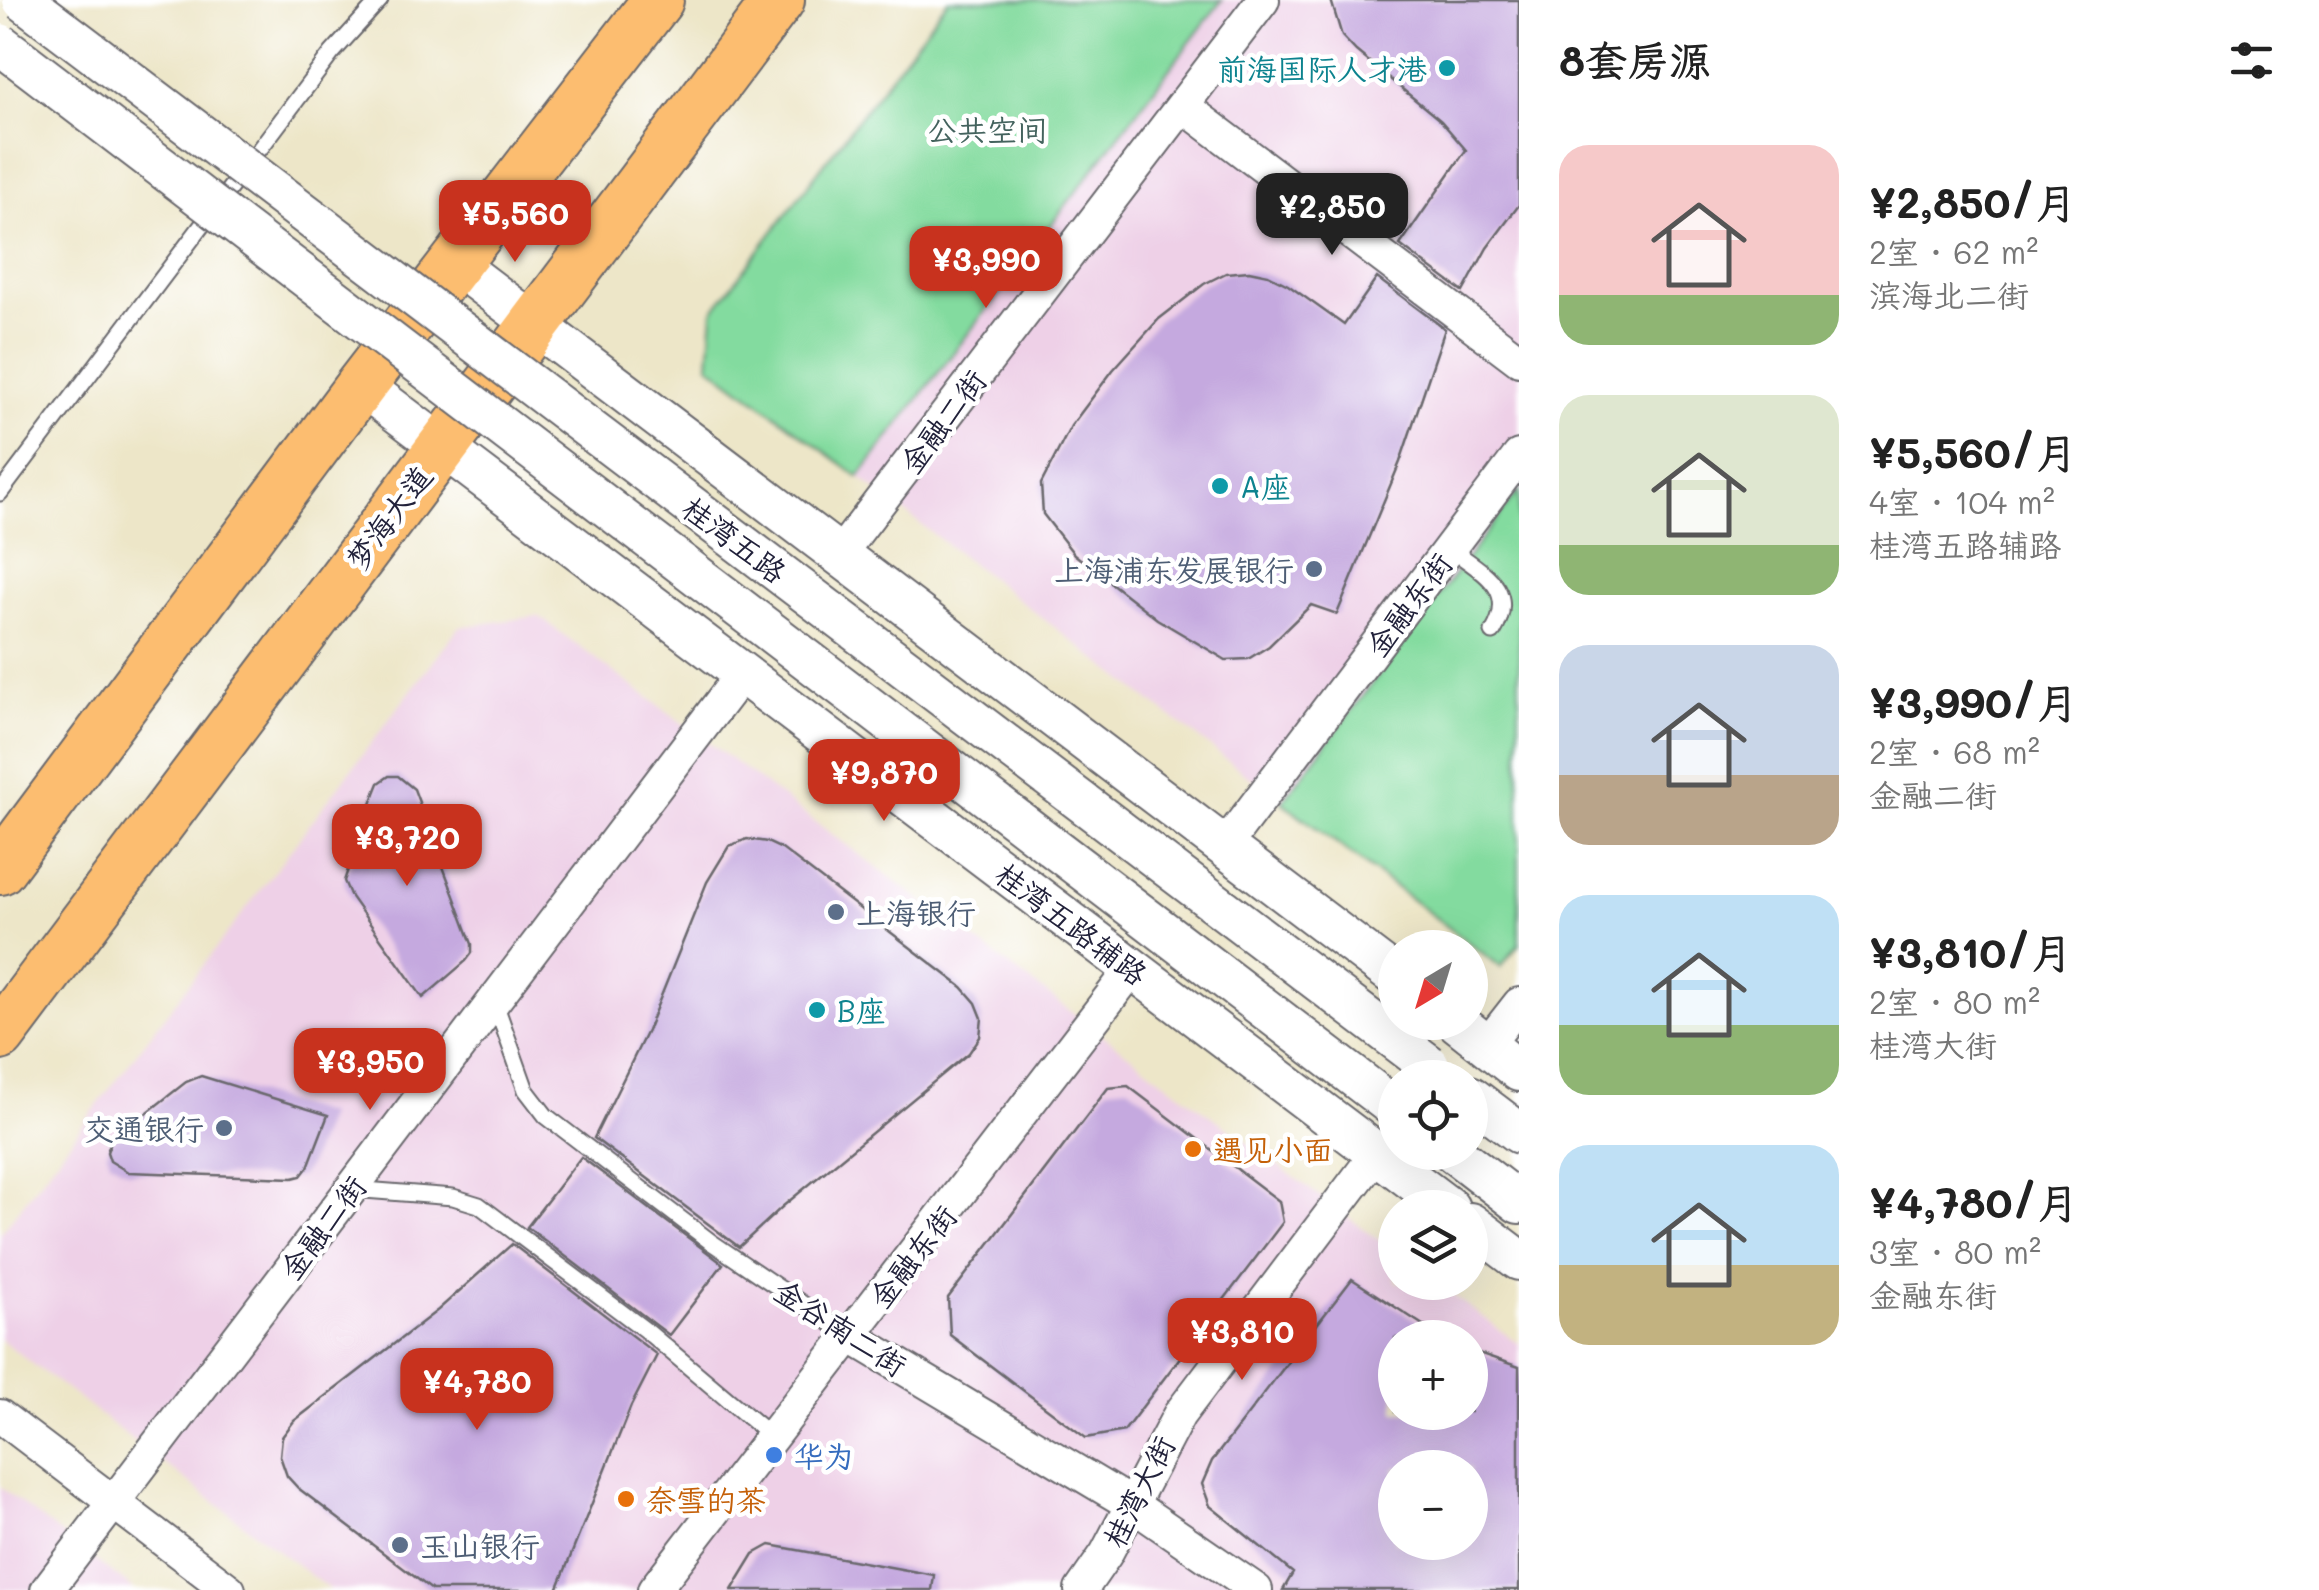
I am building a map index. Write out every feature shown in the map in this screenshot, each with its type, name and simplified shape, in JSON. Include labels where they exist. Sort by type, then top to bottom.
[{"type":"main road","points":[[0,869],[454,262],[658,0]]},
{"type":"main road","name":"梦海大道","points":[[0,1035],[779,0]]},
{"type":"street","name":"桂湾五路","points":[[23,0],[1423,1060]]},
{"type":"street","name":"金融二街","points":[[839,555],[1263,0]]},
{"type":"street","name":"桂湾五路","points":[[0,44],[1378,1095]]},
{"type":"street","points":[[1183,106],[1519,360]]},
{"type":"street","points":[[454,262],[1378,963]]},
{"type":"street","name":"桂湾五路辅路","points":[[361,385],[1426,1190]]},
{"type":"street","name":"金融东街","points":[[1224,847],[1519,456]]},
{"type":"street","name":"金融二街","points":[[47,1590],[742,674]]},
{"type":"street","name":"金融东街","points":[[654,1590],[1132,969]]},
{"type":"street","points":[[1488,1024],[1519,1004]]},
{"type":"street","points":[[1480,1040],[1519,1070]]},
{"type":"street","points":[[1488,1110],[1519,1133]]},
{"type":"street","name":"桂湾大街","points":[[1081,1590],[1106,1554],[1179,1415],[1377,1153]]},
{"type":"street","points":[[1476,1170],[1519,1203]]},
{"type":"street","points":[[1488,1237],[1519,1260]]},
{"type":"street","name":"金谷南二街","points":[[850,1336],[1131,1504],[1256,1590]]},
{"type":"street","points":[[0,1416],[229,1590]]},
{"type":"lane","points":[[0,493],[332,53],[380,0]]},
{"type":"lane","points":[[1450,548],[1504,594],[1504,614],[1493,632]]},
{"type":"lane","name":"金谷南二街","points":[[494,1000],[526,1090],[546,1116],[711,1242],[850,1336]]},
{"type":"lane","points":[[352,1189],[453,1197],[479,1205],[649,1333],[772,1437]]},
{"type":"shaded area","points":[[1222,0],[1519,0],[1519,490],[1282,802],[859,477]]},
{"type":"shaded area","points":[[538,616],[1378,1239],[1378,1300],[1459,1300],[1486,1320],[1378,1320],[1378,1430],[1488,1430],[1488,1321],[1519,1344],[1519,1590],[330,1590],[0,1339],[0,1234],[459,627]]},
{"type":"shaded area","points":[[0,1487],[134,1590],[0,1590]]},
{"type":"green space","name":"公共空间","points":[[948,0],[1222,0],[859,477],[709,365],[713,311]]},
{"type":"green space","points":[[1519,490],[1519,944],[1501,967],[1488,957],[1488,930],[1452,930],[1282,802]]},
{"type":"building","name":"前海国际人才港","points":[[1331,0],[1519,0],[1519,205],[1487,248],[1463,292],[1400,245],[1466,150],[1441,121],[1342,36]]},
{"type":"building","name":"A座","points":[[1249,271],[1288,285],[1344,325],[1377,278],[1445,329],[1400,462],[1337,614],[1311,605],[1269,646],[1248,659],[1226,660],[1157,619],[1074,554],[1043,514],[1041,484],[1071,426],[1113,370],[1159,319],[1204,284],[1226,273]]},
{"type":"building","points":[[389,776],[398,776],[414,789],[472,944],[466,961],[423,998],[351,897],[344,881],[379,783]]},
{"type":"building","name":"B座","points":[[747,839],[782,849],[962,987],[976,1003],[982,1018],[980,1037],[969,1053],[739,1247],[594,1138],[647,1031],[707,882],[729,846]]},
{"type":"building","name":"交通银行","points":[[201,1076],[328,1115],[301,1176],[128,1172],[110,1161],[107,1152],[111,1141],[186,1082]]},
{"type":"building","points":[[1128,1086],[1279,1201],[1283,1222],[1124,1431],[1086,1438],[950,1335],[948,1298],[1108,1088]]},
{"type":"building","points":[[581,1157],[723,1264],[669,1335],[527,1227]]},
{"type":"building","points":[[512,1244],[657,1355],[631,1406],[557,1590],[432,1590],[298,1488],[287,1476],[280,1456],[282,1437],[294,1421],[438,1310]]},
{"type":"building","points":[[1352,1279],[1378,1296],[1378,1300],[1384,1300],[1415,1320],[1378,1320],[1378,1430],[1488,1430],[1488,1356],[1519,1367],[1519,1590],[1283,1590],[1293,1573],[1210,1506],[1202,1484],[1212,1461]]},
{"type":"building","points":[[770,1545],[934,1575],[932,1590],[732,1590],[754,1554]]},
{"type":"place","name":"前海国际人才港","points":[[1447,68]]},
{"type":"place","name":"A座","points":[[1220,486]]},
{"type":"place","name":"上海浦东发展银行","points":[[1314,569]]},
{"type":"place","name":"上海银行","points":[[836,912]]},
{"type":"place","name":"B座","points":[[817,1010]]},
{"type":"place","name":"交通银行","points":[[224,1128]]},
{"type":"place","name":"遇见小面","points":[[1193,1149]]},
{"type":"place","name":"华为","points":[[774,1455]]},
{"type":"place","name":"奈雪的茶","points":[[626,1499]]},
{"type":"place","name":"玉山银行","points":[[400,1545]]}]
